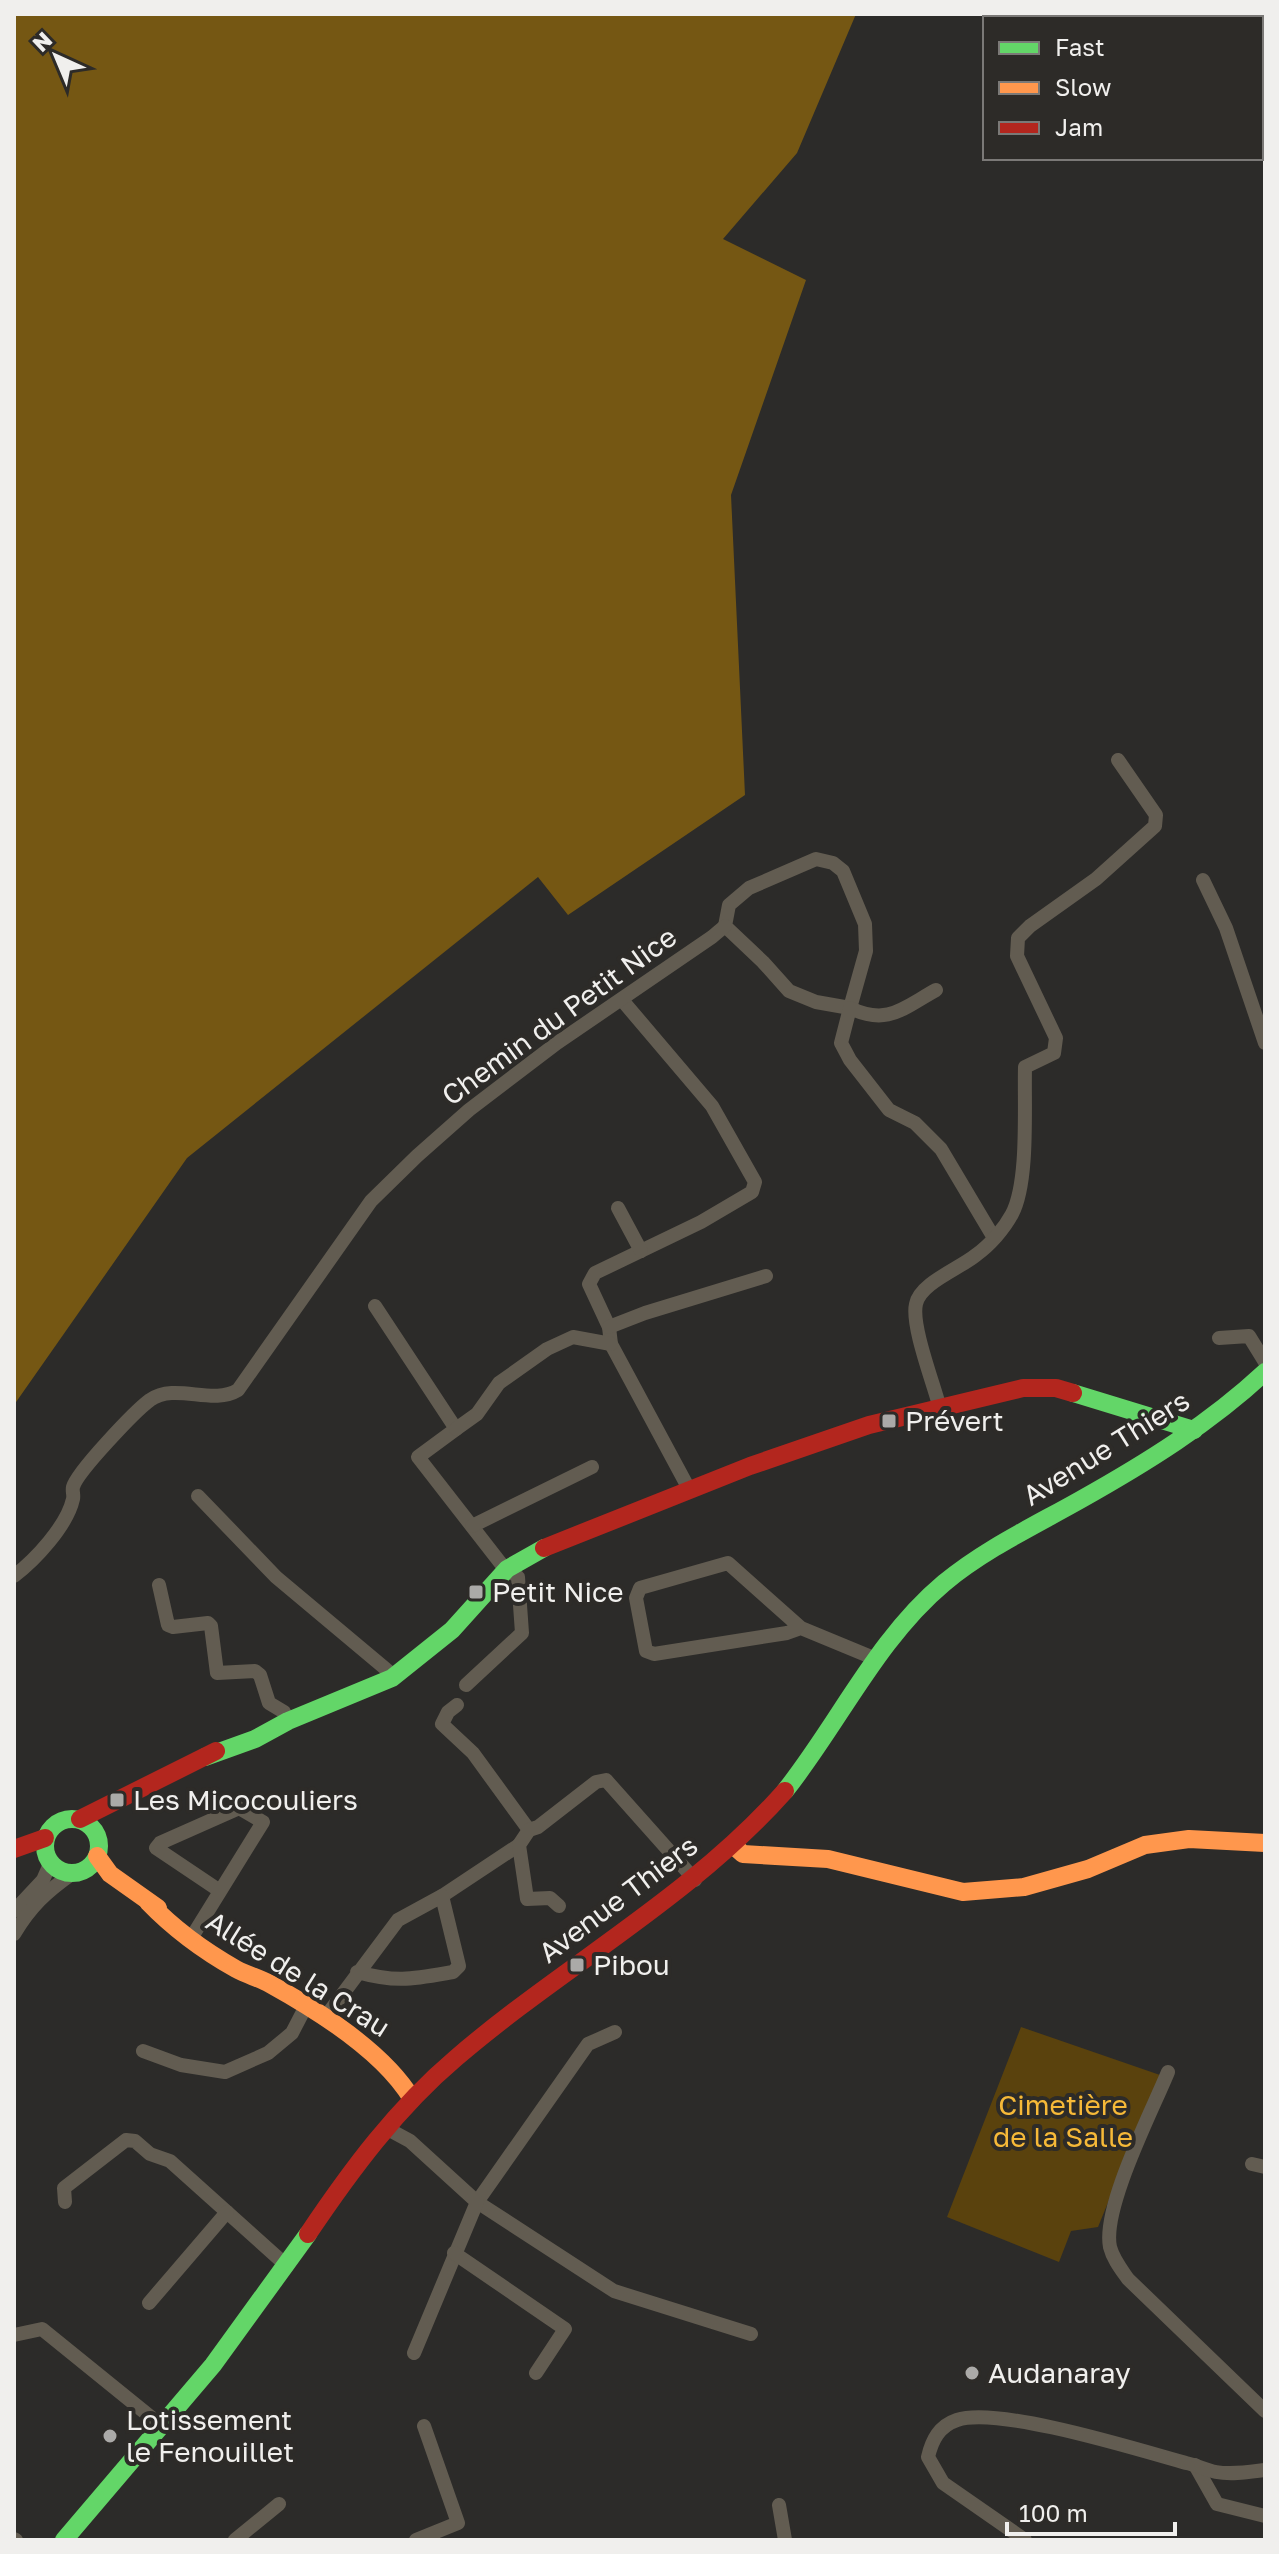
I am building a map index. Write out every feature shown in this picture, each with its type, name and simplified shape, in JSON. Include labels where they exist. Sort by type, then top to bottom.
[{"type":"street","points":[[938,1411],[915,1305],[921,1290],[976,1255],[994,1238],[1012,1213],[1021,1189],[1025,1067],[1054,1053],[1056,1038],[1017,956],[1018,938],[1096,879],[1155,826],[1156,815],[1118,760]]},
{"type":"street","points":[[936,990],[888,1017],[864,1015],[850,1008],[816,1002],[789,991],[725,926],[729,905],[749,888],[816,859],[833,863],[843,871],[865,924],[866,951],[850,1008],[841,1043],[850,1060],[889,1110],[915,1123],[941,1149],[994,1238]]},
{"type":"street","points":[[1203,880],[1226,928],[1265,1043]]},
{"type":"street","name":"Chemin du Petit Nice","points":[[14,1576],[32,1562],[64,1521],[73,1499],[73,1486],[104,1445],[141,1407],[164,1393],[228,1396],[238,1390],[371,1201],[469,1110],[593,1016],[622,1000],[725,926]]},
{"type":"street","points":[[622,1000],[712,1106],[755,1182],[752,1192],[701,1222],[595,1273],[589,1284],[609,1327],[611,1344],[688,1486]]},
{"type":"street","points":[[618,1208],[641,1251]]},
{"type":"street","points":[[609,1327],[766,1276]]},
{"type":"street","points":[[375,1306],[456,1429]]},
{"type":"street","points":[[1219,1338],[1249,1336],[1265,1362]]},
{"type":"street","points":[[466,1685],[522,1633],[518,1577],[505,1567],[418,1457],[477,1414],[499,1383],[547,1349],[573,1337],[611,1344]]},
{"type":"street","name":"Avenue Thiers","points":[[64,2540],[163,2427],[226,2348],[329,2203],[412,2099],[502,2019],[695,1880],[734,1846],[776,1803],[813,1757],[900,1625],[936,1590],[978,1558],[1194,1430],[1265,1372]]},
{"type":"street","points":[[87,1825],[110,1804],[205,1757],[255,1739],[286,1717],[364,1692],[452,1630],[505,1567],[553,1542],[688,1486],[869,1425],[938,1411],[1023,1388],[1056,1388],[1194,1430]]},
{"type":"street","points":[[1140,1415],[1154,1427],[1166,1448]]},
{"type":"street","points":[[472,1526],[592,1467]]},
{"type":"street","points":[[198,1496],[276,1577],[389,1674]]},
{"type":"street","points":[[801,1628],[787,1633],[654,1654],[646,1651],[636,1598],[640,1588],[728,1563],[801,1628],[876,1659]]},
{"type":"street","points":[[159,1585],[168,1625],[208,1623],[211,1626],[217,1673],[255,1671],[260,1675],[269,1703],[286,1717]]},
{"type":"street","points":[[457,1705],[448,1712],[442,1724],[473,1753],[529,1830]]},
{"type":"street","points":[[324,2019],[398,1920],[442,1896],[519,1845],[529,1830],[538,1827],[596,1782],[606,1780],[695,1880]]},
{"type":"street","points":[[193,1934],[220,1891],[263,1822],[239,1808],[160,1843],[156,1848],[220,1891]]},
{"type":"street","points":[[14,1911],[43,1880],[55,1824],[71,1818],[87,1825],[98,1838],[97,1856],[110,1874]]},
{"type":"street","points":[[734,1846],[743,1854],[828,1859],[963,1892],[1024,1887],[1088,1869],[1145,1845],[1189,1839],[1265,1843]]},
{"type":"street","points":[[519,1845],[527,1899],[550,1898],[559,1906]]},
{"type":"street","points":[[19,1847],[47,1852],[57,1869],[110,1874]]},
{"type":"street","points":[[14,1934],[42,1896],[97,1856]]},
{"type":"street","name":"Allée de la Crau","points":[[110,1874],[193,1934],[244,1963],[267,1983],[306,2006],[380,2058],[405,2086],[412,2099]]},
{"type":"street","points":[[357,1972],[385,1980],[403,1981],[453,1972],[459,1966],[442,1896]]},
{"type":"street","points":[[143,2051],[181,2065],[225,2072],[268,2053],[292,2033],[306,2006]]},
{"type":"street","points":[[414,2353],[477,2202],[588,2044],[615,2032]]},
{"type":"street","points":[[380,2058],[431,2082]]},
{"type":"street","points":[[1168,2072],[1119,2189],[1111,2223],[1110,2245],[1116,2262],[1128,2279],[1265,2411]]},
{"type":"street","points":[[386,2128],[410,2141],[477,2202],[614,2291],[751,2334]]},
{"type":"street","points":[[65,2202],[64,2188],[126,2140],[135,2141],[150,2154],[170,2161],[287,2266]]},
{"type":"street","points":[[149,2303],[227,2212]]},
{"type":"street","points":[[454,2253],[565,2329],[536,2373]]},
{"type":"street","points":[[14,2335],[42,2329],[163,2427]]},
{"type":"street","points":[[1025,2540],[943,2483],[928,2457],[932,2440],[946,2426],[957,2420],[999,2418],[1195,2465],[1212,2472],[1228,2474],[1265,2470]]},
{"type":"street","points":[[416,2540],[458,2523],[424,2426]]},
{"type":"street","points":[[1195,2465],[1217,2504],[1265,2516]]},
{"type":"street","points":[[235,2540],[279,2504]]},
{"type":"street","points":[[779,2505],[785,2540]]},
{"type":"green space","name":"Cimetière de la Salle","points":[[1021,2027],[1160,2075],[1098,2227],[1071,2231],[1059,2262],[947,2217]]},
{"type":"shaded area","points":[[14,14],[856,14],[797,153],[723,239],[806,280],[731,495],[745,795],[568,915],[538,877],[187,1158],[14,1405]]},
{"type":"shaded area","points":[[1073,14],[1199,14],[1198,16]]},
{"type":"traffic: fast","points":[[785,1791],[878,1655],[920,1605],[944,1583],[993,1549],[1176,1442],[1222,1409],[1265,1372]]},
{"type":"traffic: fast","points":[[1073,1393],[1194,1430]]},
{"type":"traffic: fast","points":[[205,1757],[255,1739],[288,1721],[392,1678],[452,1630],[507,1569],[544,1548]]},
{"type":"traffic: fast","points":[[72,1819],[83,1821],[91,1827],[97,1835],[99,1846],[97,1857],[91,1865],[83,1871],[72,1873],[61,1871],[53,1865],[47,1857],[45,1846],[47,1835],[53,1827],[61,1821],[72,1819]]},
{"type":"traffic: fast","points":[[64,2540],[213,2365],[308,2234]]},
{"type":"traffic: slow","points":[[734,1846],[743,1854],[828,1859],[963,1892],[1024,1887],[1088,1869],[1145,1845],[1189,1839],[1265,1843]]},
{"type":"traffic: slow","points":[[97,1856],[110,1874],[158,1908]]},
{"type":"traffic: slow","points":[[148,1902],[212,1955],[288,1994],[328,2019],[385,2065],[412,2099]]},
{"type":"traffic: jam","points":[[544,1548],[750,1466],[869,1425],[1023,1388],[1056,1388],[1073,1393]]},
{"type":"traffic: jam","points":[[80,1819],[216,1751]]},
{"type":"traffic: jam","points":[[308,2234],[376,2141],[434,2077],[497,2025],[709,1865],[785,1791]]},
{"type":"traffic: jam","points":[[14,1849],[45,1838]]},
{"type":"place","name":"Prévert","points":[[889,1421]]},
{"type":"place","name":"Petit Nice","points":[[476,1592]]},
{"type":"place","name":"Les Micocouliers","points":[[117,1800]]},
{"type":"place","name":"Pibou","points":[[577,1965]]},
{"type":"place","name":"Audanaray","points":[[972,2373]]},
{"type":"place","name":"Lotissement le Fenouillet","points":[[110,2436]]}]
